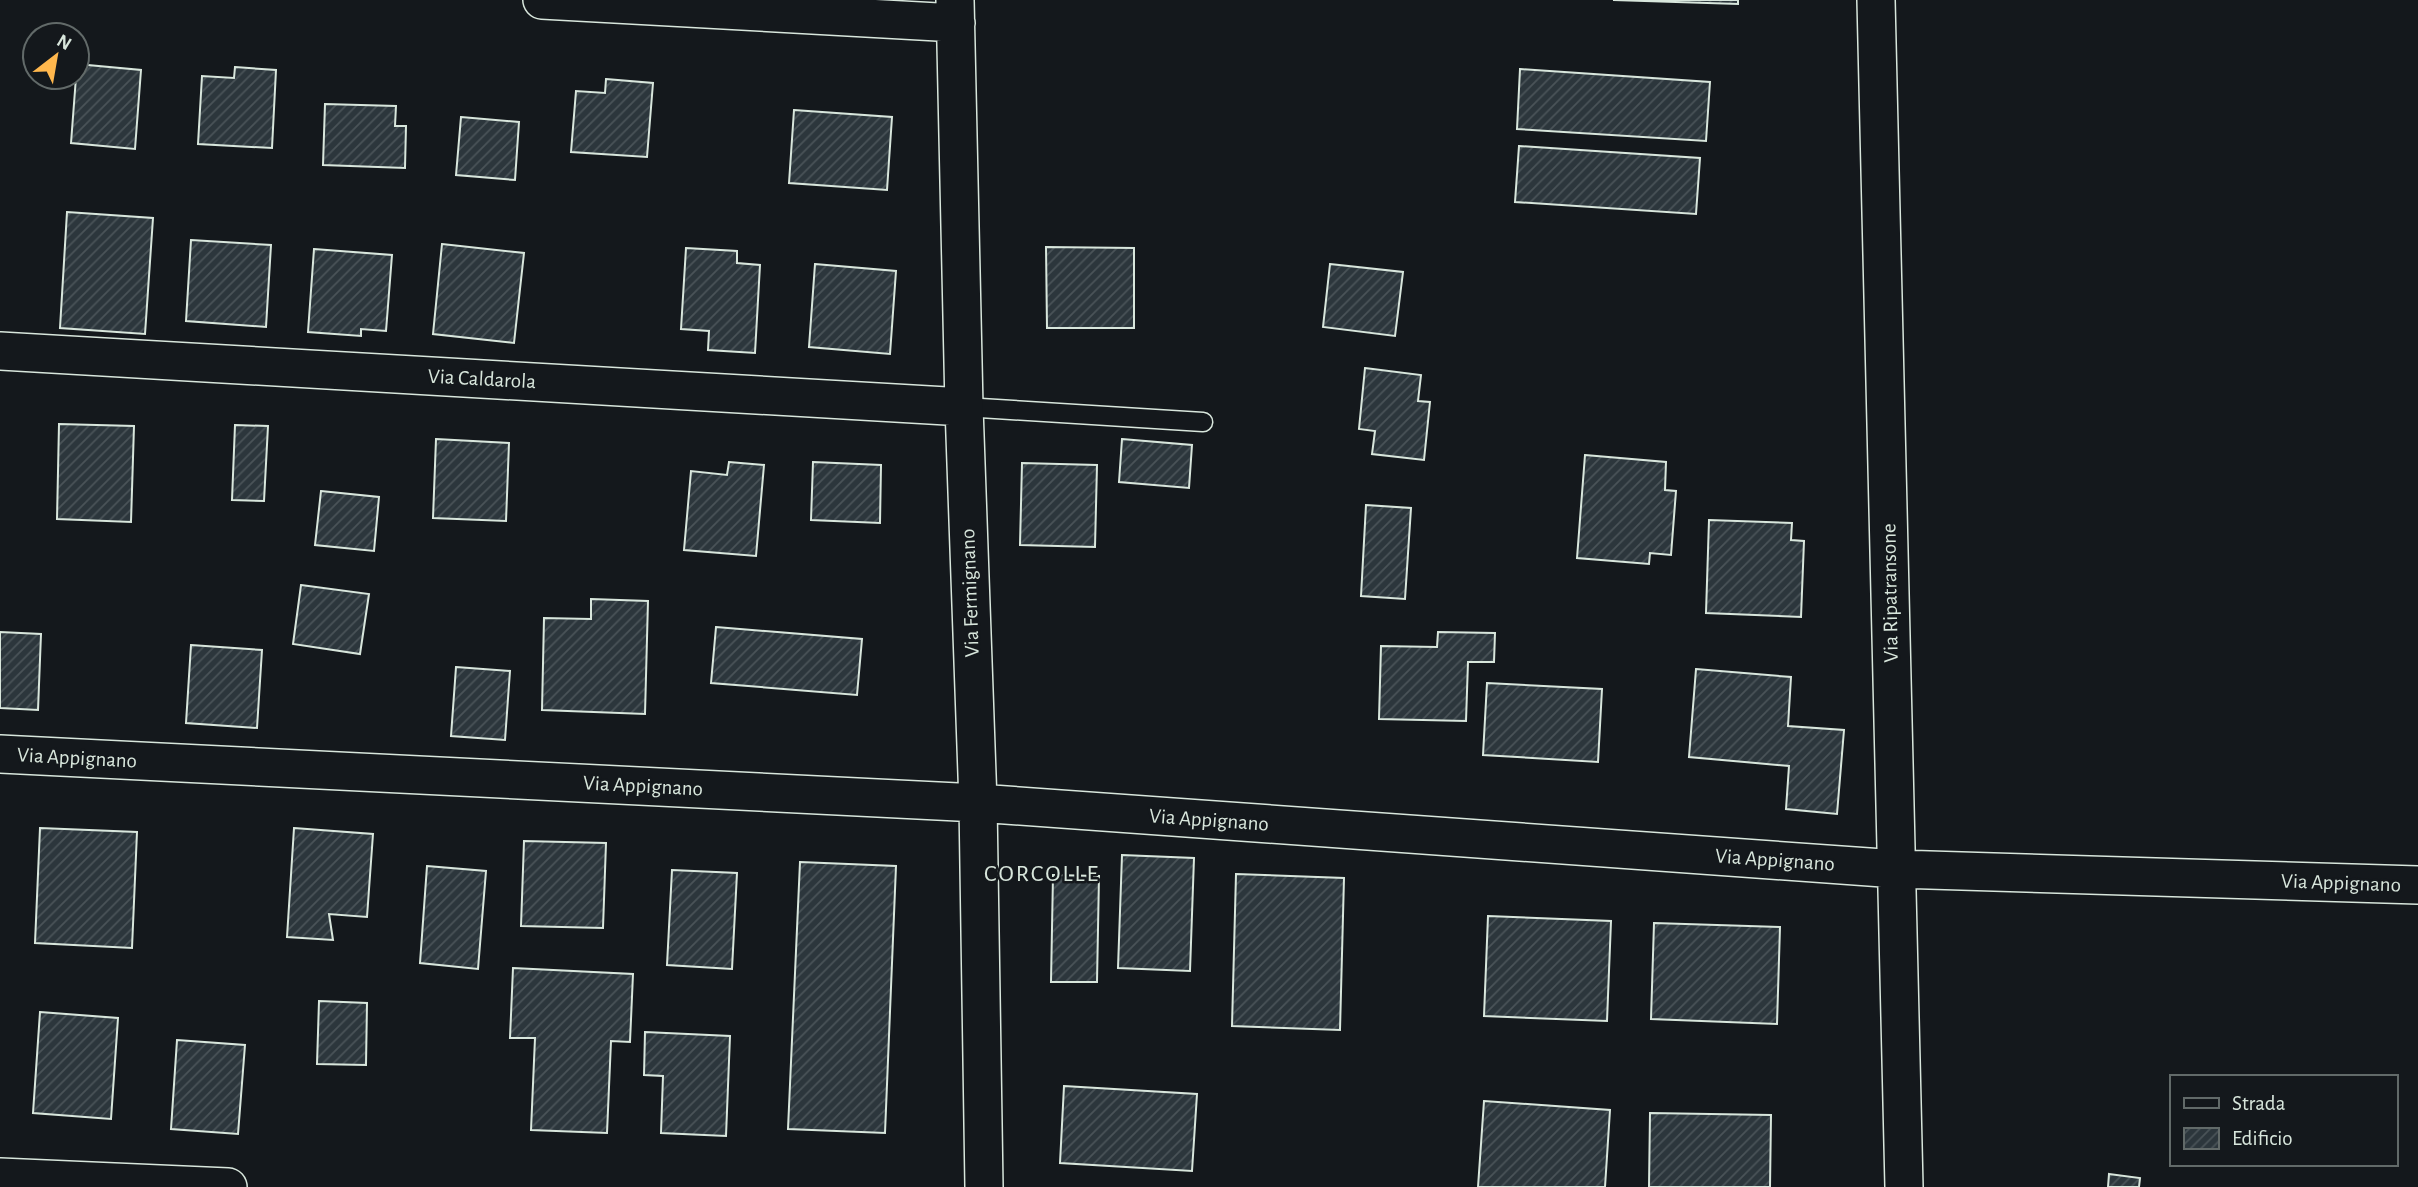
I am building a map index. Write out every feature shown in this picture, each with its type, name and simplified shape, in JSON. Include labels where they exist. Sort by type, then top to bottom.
[{"type":"street","points":[[541,0],[956,11]]},
{"type":"street","name":"Via Ripatransone","points":[[1876,0],[1904,1187]]},
{"type":"street","name":"Via Fermignano","points":[[956,11],[964,407],[978,803],[984,1187]]},
{"type":"street","name":"Via Caldarola","points":[[0,351],[964,407]]},
{"type":"street","name":"Via Appignano","points":[[0,754],[978,803],[1897,869],[2418,886]]},
{"type":"street","points":[[0,1177],[228,1187]]},
{"type":"lane","points":[[964,407],[1203,422]]},
{"type":"building","points":[[1613,0],[1738,0],[1738,4]]},
{"type":"building","points":[[91,65],[141,70],[135,149],[71,143],[75,91],[91,91]]},
{"type":"building","points":[[235,67],[276,70],[272,148],[198,144],[202,76],[234,78]]},
{"type":"building","points":[[1520,69],[1710,82],[1706,141],[1517,129]]},
{"type":"building","points":[[606,79],[653,83],[647,157],[571,152],[576,91],[605,93]]},
{"type":"building","points":[[325,104],[396,106],[395,126],[406,126],[405,168],[323,165]]},
{"type":"building","points":[[794,110],[892,117],[887,190],[789,183]]},
{"type":"building","points":[[461,117],[519,122],[515,180],[456,175]]},
{"type":"building","points":[[1519,146],[1700,158],[1696,214],[1515,202]]},
{"type":"building","points":[[67,212],[153,218],[145,334],[60,328]]},
{"type":"building","points":[[191,240],[271,245],[266,327],[186,321]]},
{"type":"building","points":[[442,244],[524,253],[514,343],[433,334]]},
{"type":"building","points":[[1046,247],[1134,248],[1134,328],[1047,328]]},
{"type":"building","points":[[686,248],[737,251],[737,263],[760,265],[755,353],[708,350],[709,331],[681,329]]},
{"type":"building","points":[[314,249],[392,255],[386,331],[361,329],[361,336],[308,332]]},
{"type":"building","points":[[815,264],[896,271],[890,354],[809,347]]},
{"type":"building","points":[[1330,264],[1403,272],[1395,336],[1323,327]]},
{"type":"building","points":[[1365,368],[1421,375],[1418,401],[1430,402],[1424,460],[1372,454],[1375,431],[1359,429]]},
{"type":"building","points":[[59,424],[134,426],[131,522],[57,519]]},
{"type":"building","points":[[235,425],[268,426],[264,501],[232,500]]},
{"type":"building","points":[[436,439],[509,443],[506,521],[433,518]]},
{"type":"building","points":[[1122,439],[1192,445],[1189,488],[1119,482]]},
{"type":"building","points":[[1585,455],[1666,462],[1665,490],[1676,491],[1671,555],[1650,553],[1649,564],[1577,558]]},
{"type":"building","points":[[729,462],[764,465],[756,556],[684,550],[691,471],[727,475]]},
{"type":"building","points":[[813,462],[881,465],[880,523],[811,520]]},
{"type":"building","points":[[1022,463],[1097,465],[1095,547],[1020,545]]},
{"type":"building","points":[[321,491],[379,497],[374,551],[315,545]]},
{"type":"building","points":[[1366,505],[1411,508],[1405,599],[1361,596]]},
{"type":"building","points":[[1709,520],[1792,523],[1791,540],[1804,541],[1801,617],[1706,613]]},
{"type":"building","points":[[301,585],[369,594],[360,654],[293,644]]},
{"type":"building","points":[[591,599],[648,601],[645,714],[542,710],[544,618],[591,619]]},
{"type":"building","points":[[716,627],[862,639],[857,695],[711,683]]},
{"type":"building","points":[[0,632],[41,634],[38,710],[0,708]]},
{"type":"building","points":[[1438,632],[1495,633],[1494,662],[1468,662],[1466,721],[1379,719],[1381,646],[1437,647]]},
{"type":"building","points":[[191,645],[262,650],[257,728],[186,723]]},
{"type":"building","points":[[456,667],[510,671],[505,740],[451,736]]},
{"type":"building","points":[[1696,669],[1791,677],[1788,726],[1844,730],[1837,814],[1786,809],[1789,766],[1689,757]]},
{"type":"building","points":[[1487,683],[1602,689],[1598,762],[1483,755]]},
{"type":"building","points":[[40,828],[137,832],[132,948],[35,943]]},
{"type":"building","points":[[294,828],[373,834],[367,917],[329,914],[333,940],[287,937]]},
{"type":"building","points":[[524,841],[606,843],[603,928],[521,926]]},
{"type":"building","points":[[1122,855],[1194,858],[1190,971],[1118,968]]},
{"type":"building","points":[[800,862],[896,866],[885,1133],[788,1129]]},
{"type":"building","points":[[427,866],[486,871],[478,969],[420,963]]},
{"type":"building","points":[[672,870],[737,873],[732,969],[667,965]]},
{"type":"building","points":[[1236,874],[1344,878],[1340,1030],[1232,1026]]},
{"type":"building","points":[[1053,875],[1099,876],[1097,982],[1051,982]]},
{"type":"building","points":[[1488,916],[1611,921],[1607,1021],[1484,1016]]},
{"type":"building","points":[[1654,923],[1780,927],[1777,1024],[1651,1019]]},
{"type":"building","points":[[513,968],[633,974],[630,1042],[611,1041],[607,1133],[531,1130],[535,1038],[510,1038]]},
{"type":"building","points":[[319,1001],[367,1003],[366,1065],[317,1064]]},
{"type":"building","points":[[40,1012],[118,1018],[111,1119],[33,1113]]},
{"type":"building","points":[[645,1032],[730,1036],[726,1136],[661,1133],[663,1076],[644,1075]]},
{"type":"building","points":[[177,1040],[245,1045],[238,1134],[171,1129]]},
{"type":"building","points":[[1064,1086],[1197,1094],[1192,1171],[1060,1163]]},
{"type":"building","points":[[1484,1101],[1610,1110],[1605,1187],[1478,1187]]},
{"type":"building","points":[[1650,1113],[1771,1115],[1770,1187],[1649,1187]]},
{"type":"building","points":[[2109,1174],[2140,1178],[2139,1187],[2108,1187]]},
{"type":"district","name":"CORCOLLE","points":[[1042,874]]}]
